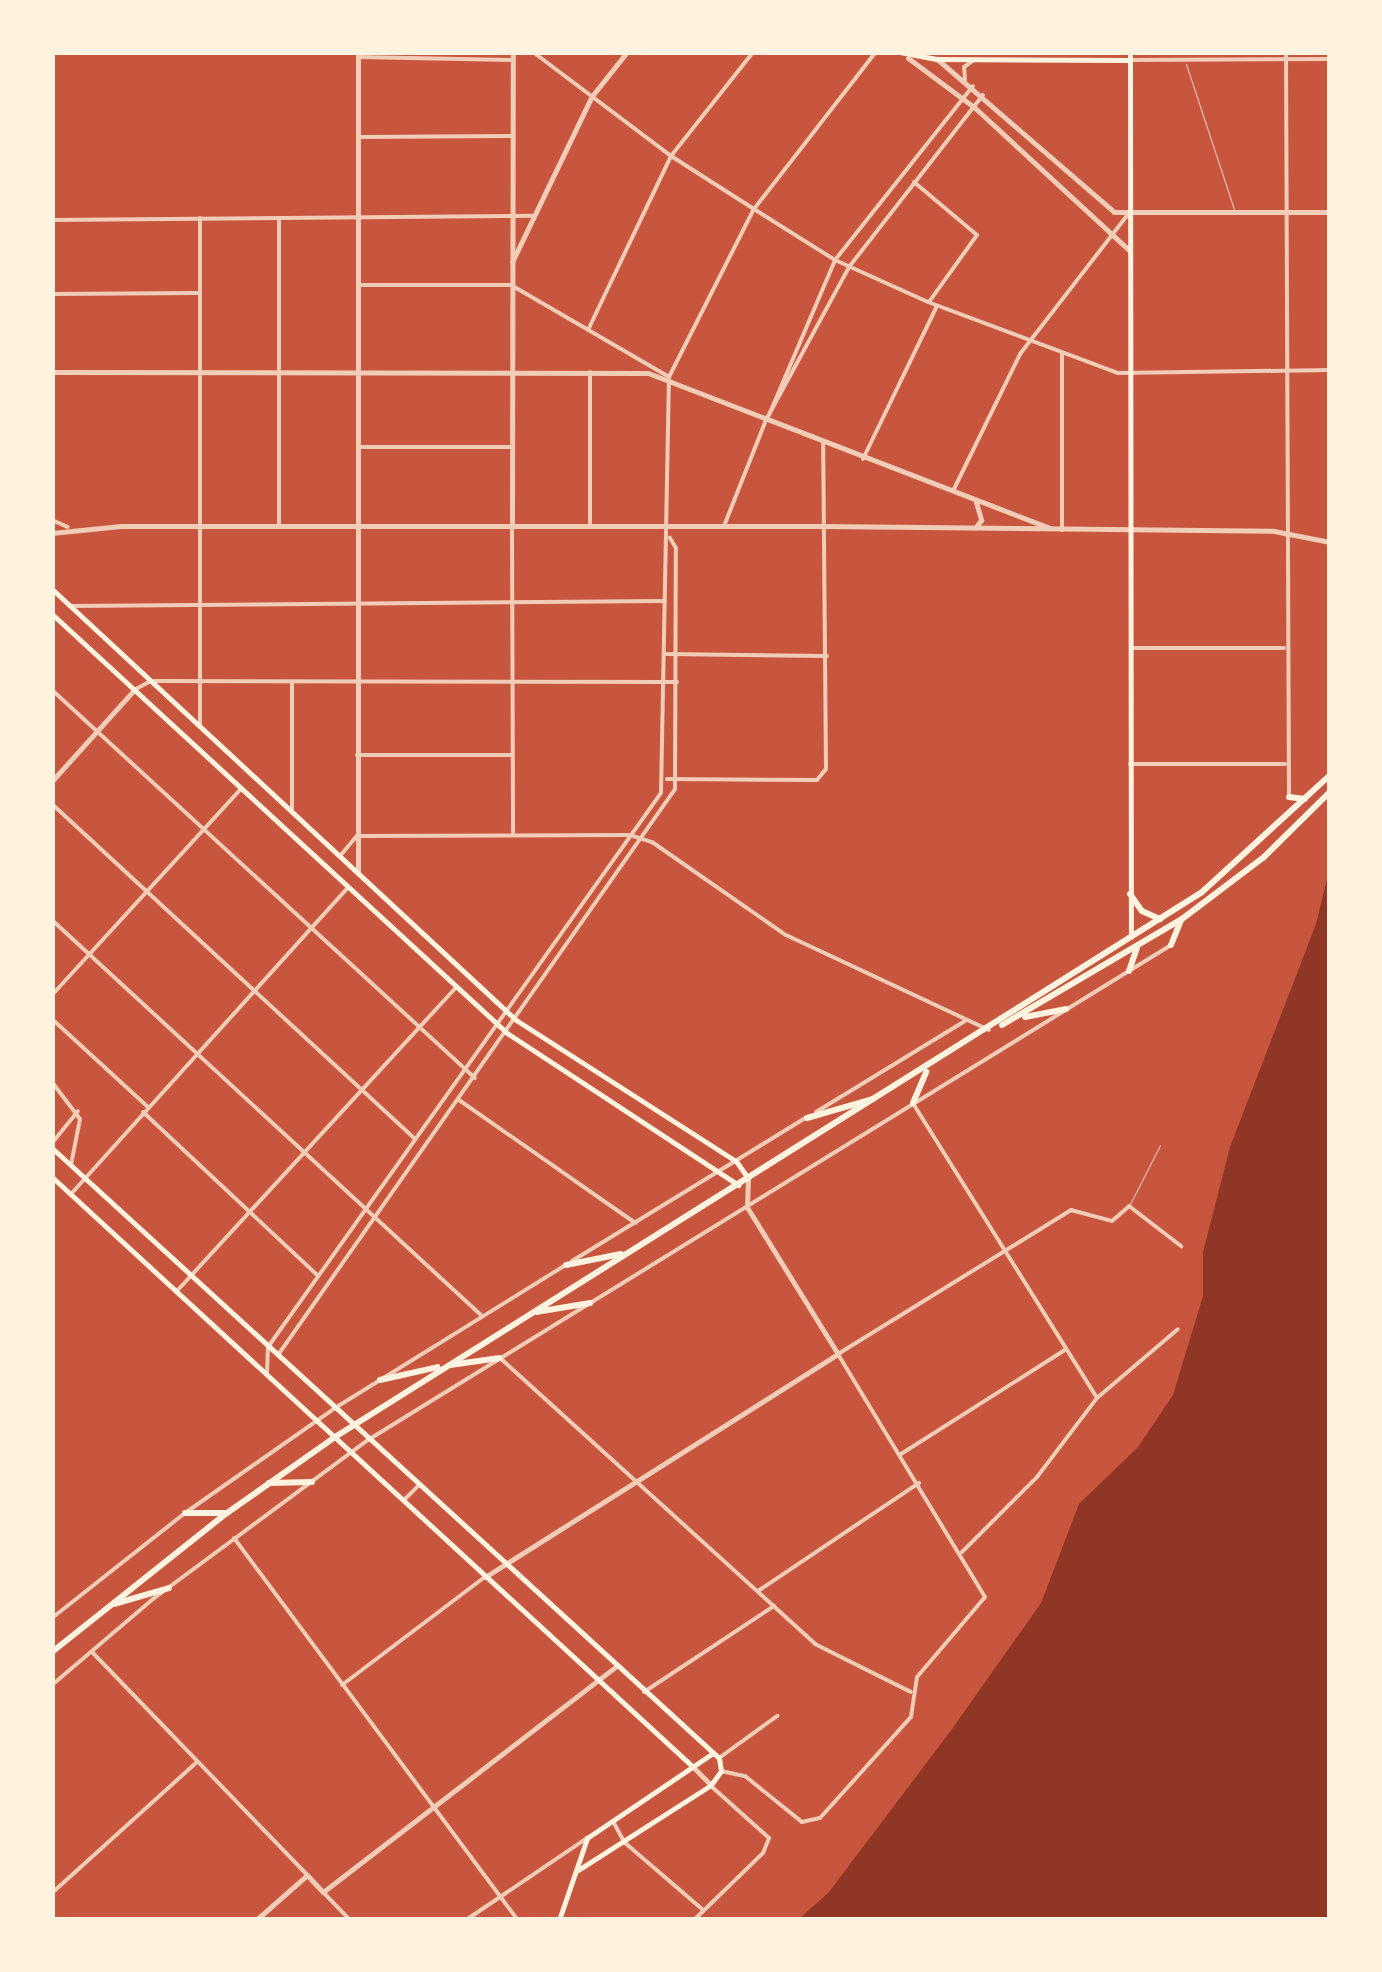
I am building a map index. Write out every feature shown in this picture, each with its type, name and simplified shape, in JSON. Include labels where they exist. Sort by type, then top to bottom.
[{"type":"highway","points":[[1014,1020],[1134,944],[1161,919],[1244,860],[1330,776]]},
{"type":"highway","points":[[52,1652],[227,1512],[444,1366],[989,1030],[1182,919],[1264,856],[1330,792]]},
{"type":"highway","points":[[1289,797],[1307,799]]},
{"type":"highway","points":[[1130,894],[1142,911],[1161,919]]},
{"type":"highway","points":[[1171,944],[1182,919]]},
{"type":"highway","points":[[1129,970],[1134,944]]},
{"type":"highway","points":[[989,1030],[1014,1020],[1066,1009]]},
{"type":"highway","points":[[913,1103],[927,1069]]},
{"type":"highway","points":[[807,1118],[884,1096]]},
{"type":"highway","points":[[566,1265],[627,1252]]},
{"type":"highway","points":[[530,1313],[590,1303]]},
{"type":"highway","points":[[380,1380],[500,1358]]},
{"type":"highway","points":[[268,1484],[312,1482]]},
{"type":"highway","points":[[184,1513],[227,1512]]},
{"type":"highway","points":[[108,1606],[169,1588]]},
{"type":"main road","points":[[900,52],[908,58],[975,60],[1130,56],[1130,894],[1134,944]]},
{"type":"main road","points":[[929,52],[937,59]]},
{"type":"main road","points":[[52,589],[504,1010],[736,1162],[748,1178]]},
{"type":"main road","points":[[52,614],[507,1033],[738,1185]]},
{"type":"main road","points":[[52,1146],[502,1564],[716,1755],[721,1772],[711,1785],[578,1870]]},
{"type":"main road","points":[[52,1178],[692,1766]]},
{"type":"main road","points":[[559,1920],[587,1838],[678,1782],[692,1766],[716,1755]]},
{"type":"street","points":[[533,52],[671,156],[835,260],[937,306],[1062,354],[1130,373],[1330,370]]},
{"type":"street","points":[[511,264],[592,96],[627,52]]},
{"type":"street","points":[[588,328],[671,156],[753,52]]},
{"type":"street","points":[[266,1375],[268,1347],[671,778],[665,682],[670,538],[669,377],[754,209],[876,52]]},
{"type":"street","points":[[358,873],[358,55],[511,56],[512,835]]},
{"type":"street","points":[[1130,56],[1185,60],[1330,58]]},
{"type":"street","points":[[1286,56],[1284,648],[1289,797]]},
{"type":"street","points":[[908,58],[974,107],[1128,250]]},
{"type":"street","points":[[937,59],[973,86],[1114,212],[1330,212]]},
{"type":"street","points":[[965,80],[964,68],[975,60]]},
{"type":"street","points":[[724,526],[835,260],[973,86]]},
{"type":"street","points":[[768,417],[848,267],[983,95]]},
{"type":"street","points":[[358,138],[510,136]]},
{"type":"street","points":[[914,182],[977,234],[928,302]]},
{"type":"street","points":[[952,493],[1029,342],[1129,213]]},
{"type":"street","points":[[52,220],[535,216]]},
{"type":"street","points":[[200,218],[200,726]]},
{"type":"street","points":[[279,218],[279,526]]},
{"type":"street","points":[[358,285],[511,285],[669,377],[768,417],[822,444],[1058,530]]},
{"type":"street","points":[[52,294],[200,292]]},
{"type":"street","points":[[863,459],[937,306]]},
{"type":"street","points":[[1058,530],[1062,354]]},
{"type":"street","points":[[52,372],[512,371],[669,377]]},
{"type":"street","points":[[590,372],[590,526]]},
{"type":"street","points":[[671,778],[823,776],[827,656],[822,444]]},
{"type":"street","points":[[358,448],[512,447]]},
{"type":"street","points":[[973,528],[981,520],[974,500]]},
{"type":"street","points":[[52,520],[68,527]]},
{"type":"street","points":[[52,533],[68,527],[824,526],[1286,532],[1330,542]]},
{"type":"street","points":[[278,1355],[642,838],[671,778],[677,682],[676,548],[670,538]]},
{"type":"street","points":[[70,606],[665,601]]},
{"type":"street","points":[[1131,648],[1284,648]]},
{"type":"street","points":[[665,654],[827,656]]},
{"type":"street","points":[[52,781],[134,690],[151,681],[677,682]]},
{"type":"street","points":[[292,681],[292,812]]},
{"type":"street","points":[[52,690],[475,1078]]},
{"type":"street","points":[[357,755],[512,755]]},
{"type":"street","points":[[1130,764],[1285,764]]},
{"type":"street","points":[[52,995],[242,789]]},
{"type":"street","points":[[52,804],[414,1138]]},
{"type":"street","points":[[340,856],[357,836],[642,838],[774,929],[989,1030]]},
{"type":"street","points":[[70,1194],[348,887]]},
{"type":"street","points":[[52,920],[482,1316]]},
{"type":"street","points":[[52,1685],[169,1588],[368,1440],[1171,944]]},
{"type":"street","points":[[176,1292],[456,986]]},
{"type":"street","points":[[52,1018],[146,1106]]},
{"type":"street","points":[[52,1618],[184,1513],[334,1408],[965,1021]]},
{"type":"street","points":[[52,1082],[78,1111]]},
{"type":"street","points":[[459,1100],[636,1223]]},
{"type":"street","points":[[913,1103],[1001,1250],[1097,1398]]},
{"type":"street","points":[[52,1146],[78,1111]]},
{"type":"street","points":[[70,1165],[78,1111]]},
{"type":"street","points":[[142,1112],[318,1276]]},
{"type":"street","points":[[747,1203],[748,1178]]},
{"type":"street","points":[[738,1185],[984,1589],[984,1602],[911,1692]]},
{"type":"street","points":[[342,1685],[502,1564],[1001,1250],[1071,1210],[1112,1221],[1129,1206],[1181,1246]]},
{"type":"street","points":[[962,1552],[1037,1478],[1097,1398],[1178,1330]]},
{"type":"street","points":[[900,1454],[1064,1350]]},
{"type":"street","points":[[500,1358],[822,1649],[911,1692],[916,1702],[911,1716],[812,1822],[794,1818],[745,1776],[721,1772]]},
{"type":"street","points":[[758,1591],[919,1483]]},
{"type":"street","points":[[404,1500],[418,1486]]},
{"type":"street","points":[[234,1538],[518,1920]]},
{"type":"street","points":[[644,1692],[774,1606]]},
{"type":"street","points":[[92,1652],[350,1920]]},
{"type":"street","points":[[323,1892],[615,1667]]},
{"type":"street","points":[[716,1755],[777,1716]]},
{"type":"street","points":[[52,1893],[198,1762]]},
{"type":"street","points":[[692,1766],[769,1838],[763,1853],[694,1920]]},
{"type":"street","points":[[614,1823],[624,1842],[703,1910]]},
{"type":"street","points":[[466,1920],[497,1893],[587,1838]]},
{"type":"street","points":[[256,1920],[307,1875]]},
{"type":"lane","points":[[1185,60],[1236,212]]},
{"type":"lane","points":[[1129,1206],[1160,1145]]},
{"type":"shaded area","points":[[1329,871],[1329,1919],[799,1919],[829,1892],[952,1729],[1041,1603],[1079,1504],[1138,1447],[1173,1395],[1203,1296],[1203,1252],[1230,1147],[1316,924]]}]
